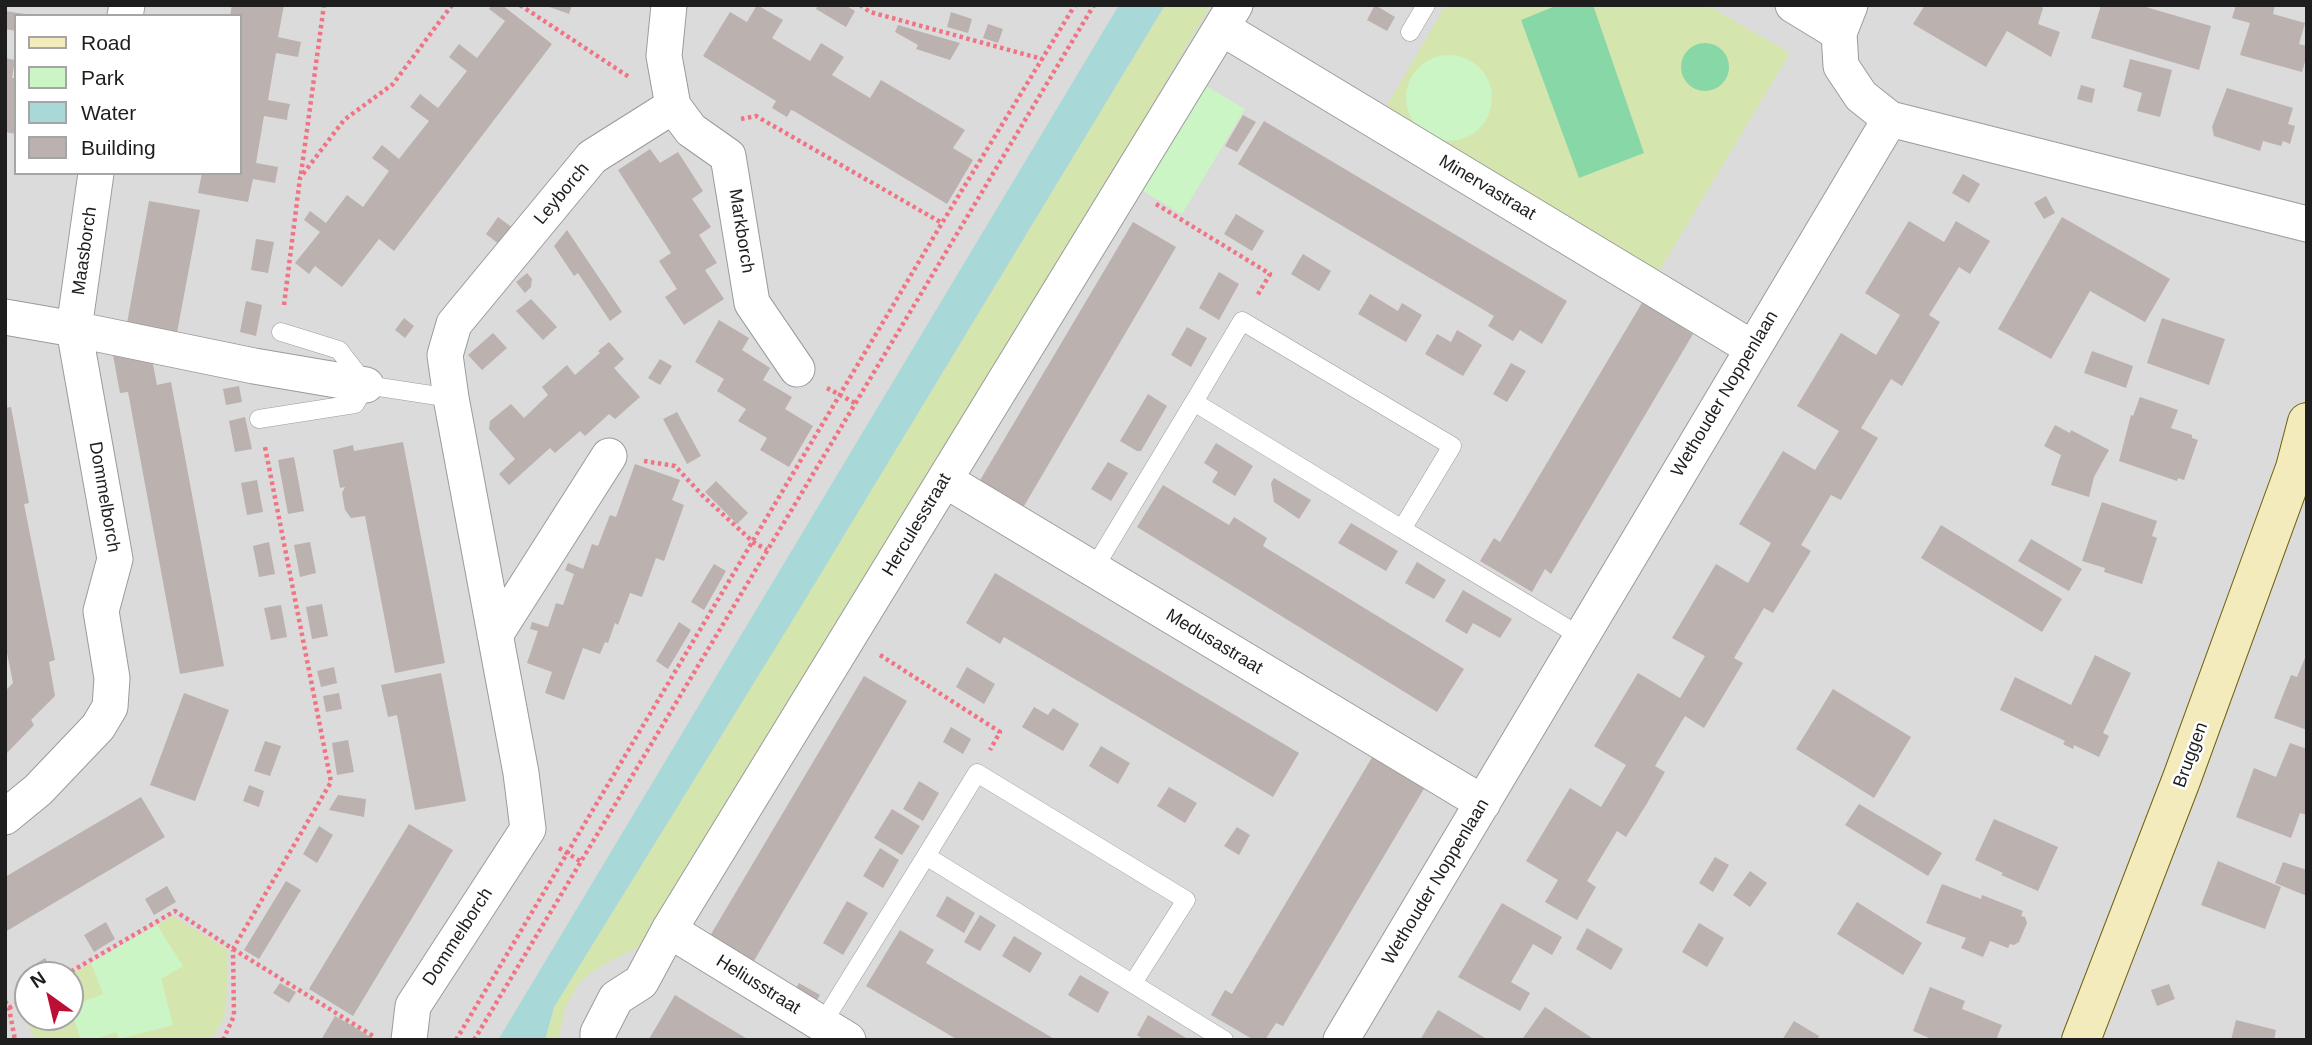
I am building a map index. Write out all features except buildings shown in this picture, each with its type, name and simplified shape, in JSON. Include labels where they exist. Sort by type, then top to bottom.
[{"type":"street","points":[[670,5],[664,56],[682,118]]},
{"type":"street","points":[[1793,5],[1845,19],[1841,66],[1861,96],[1890,119],[2307,224]]},
{"type":"street","name":"Herculesstraat","points":[[598,1040],[598,1033],[616,998],[641,982],[669,930],[1228,17]]},
{"type":"street","name":"Minervastraat","points":[[1228,17],[1752,348]]},
{"type":"street","name":"Markborch","points":[[682,118],[728,156],[752,303],[797,369]]},
{"type":"street","name":"Leyborch","points":[[451,398],[445,355],[454,324],[592,158],[682,118]]},
{"type":"street","name":"Wethouder Noppenlaan","points":[[1341,1040],[1890,119]]},
{"type":"street","name":"Maasborch","points":[[74,330],[96,175]]},
{"type":"street","points":[[5,317],[366,385]]},
{"type":"street","name":"Dommelborch","points":[[5,817],[38,790],[98,727],[110,706],[112,678],[101,611],[115,559],[74,330]]},
{"type":"street","name":"Dommelborch","points":[[410,1040],[413,1006],[528,829],[521,773],[451,398]]},
{"type":"street","name":"Bruggen","points":[[2081,1040],[2301,472],[2307,422]]},
{"type":"street","points":[[495,635],[609,456]]},
{"type":"street","name":"Medusastraat","points":[[945,480],[1483,803]]},
{"type":"street","name":"Heliusstraat","points":[[669,930],[835,1032]]},
{"type":"lane","points":[[1410,32],[1426,5]]},
{"type":"lane","points":[[1094,570],[1242,321],[1451,446],[1402,529]]},
{"type":"lane","points":[[281,332],[339,350],[366,385],[451,398]]},
{"type":"lane","points":[[259,419],[355,404],[366,385]]},
{"type":"lane","points":[[1194,402],[1580,636]]},
{"type":"lane","points":[[835,1032],[926,856],[977,774],[1186,900],[1133,983]]},
{"type":"lane","points":[[926,856],[1224,1040]]},
{"type":"path","points":[[281,332],[324,5]]},
{"type":"path","points":[[300,178],[344,120],[393,83],[452,5]]},
{"type":"path","points":[[520,5],[682,118],[756,116],[942,223]]},
{"type":"path","points":[[860,5],[870,12],[1042,59]]},
{"type":"path","points":[[456,1040],[942,223],[1075,5]]},
{"type":"path","points":[[474,1040],[1094,5]]},
{"type":"path","points":[[1125,186],[1270,274],[1242,321]]},
{"type":"path","points":[[223,1040],[234,1016],[233,949],[331,782],[259,419]]},
{"type":"path","points":[[609,456],[675,466],[753,542],[767,550]]},
{"type":"path","points":[[850,635],[1000,732],[977,774]]},
{"type":"path","points":[[84,964],[175,911],[380,1040]]},
{"type":"path","points":[[5,1001],[9,1008],[15,1040]]},
{"type":"path","points":[[9,1008],[14,1005]]},
{"type":"shaded area","points":[[5,5],[2307,5],[2307,1040],[5,1040]]},
{"type":"green space","points":[[1165,5],[1211,5],[659,939],[599,967],[579,983],[565,1008],[559,1040],[545,1040],[554,1007],[797,613]]},
{"type":"green space","points":[[1446,5],[1707,5],[1790,53],[1655,278],[1381,115]]},
{"type":"green space","points":[[1558,5],[1593,5],[1644,153],[1579,178],[1521,20]]},
{"type":"green space","points":[[1705,43],[1722,50],[1729,67],[1722,84],[1705,91],[1688,84],[1681,67],[1688,50]]},
{"type":"green space","points":[[1449,55],[1465,59],[1479,68],[1488,82],[1492,98],[1488,114],[1479,128],[1465,137],[1449,141],[1433,137],[1419,128],[1410,114],[1406,98],[1410,82],[1419,68],[1433,59]]},
{"type":"green space","points":[[1201,83],[1245,109],[1182,214],[1136,187]]},
{"type":"green space","points":[[173,916],[228,950],[226,1013],[214,1036],[202,1040],[93,1040],[117,1032],[119,1039],[161,979],[183,966],[157,925]]},
{"type":"green space","points":[[157,925],[183,966],[161,979],[173,1025],[119,1039],[116,1032],[93,1040],[81,1040],[78,1031],[84,1031],[84,1001],[103,994],[91,963]]},
{"type":"green space","points":[[91,963],[103,994],[84,1001],[84,967]]},
{"type":"green space","points":[[31,1031],[78,1031],[81,1040],[37,1040]]},
{"type":"water","points":[[1119,5],[1165,5],[797,613],[554,1007],[545,1040],[498,1040]]}]
